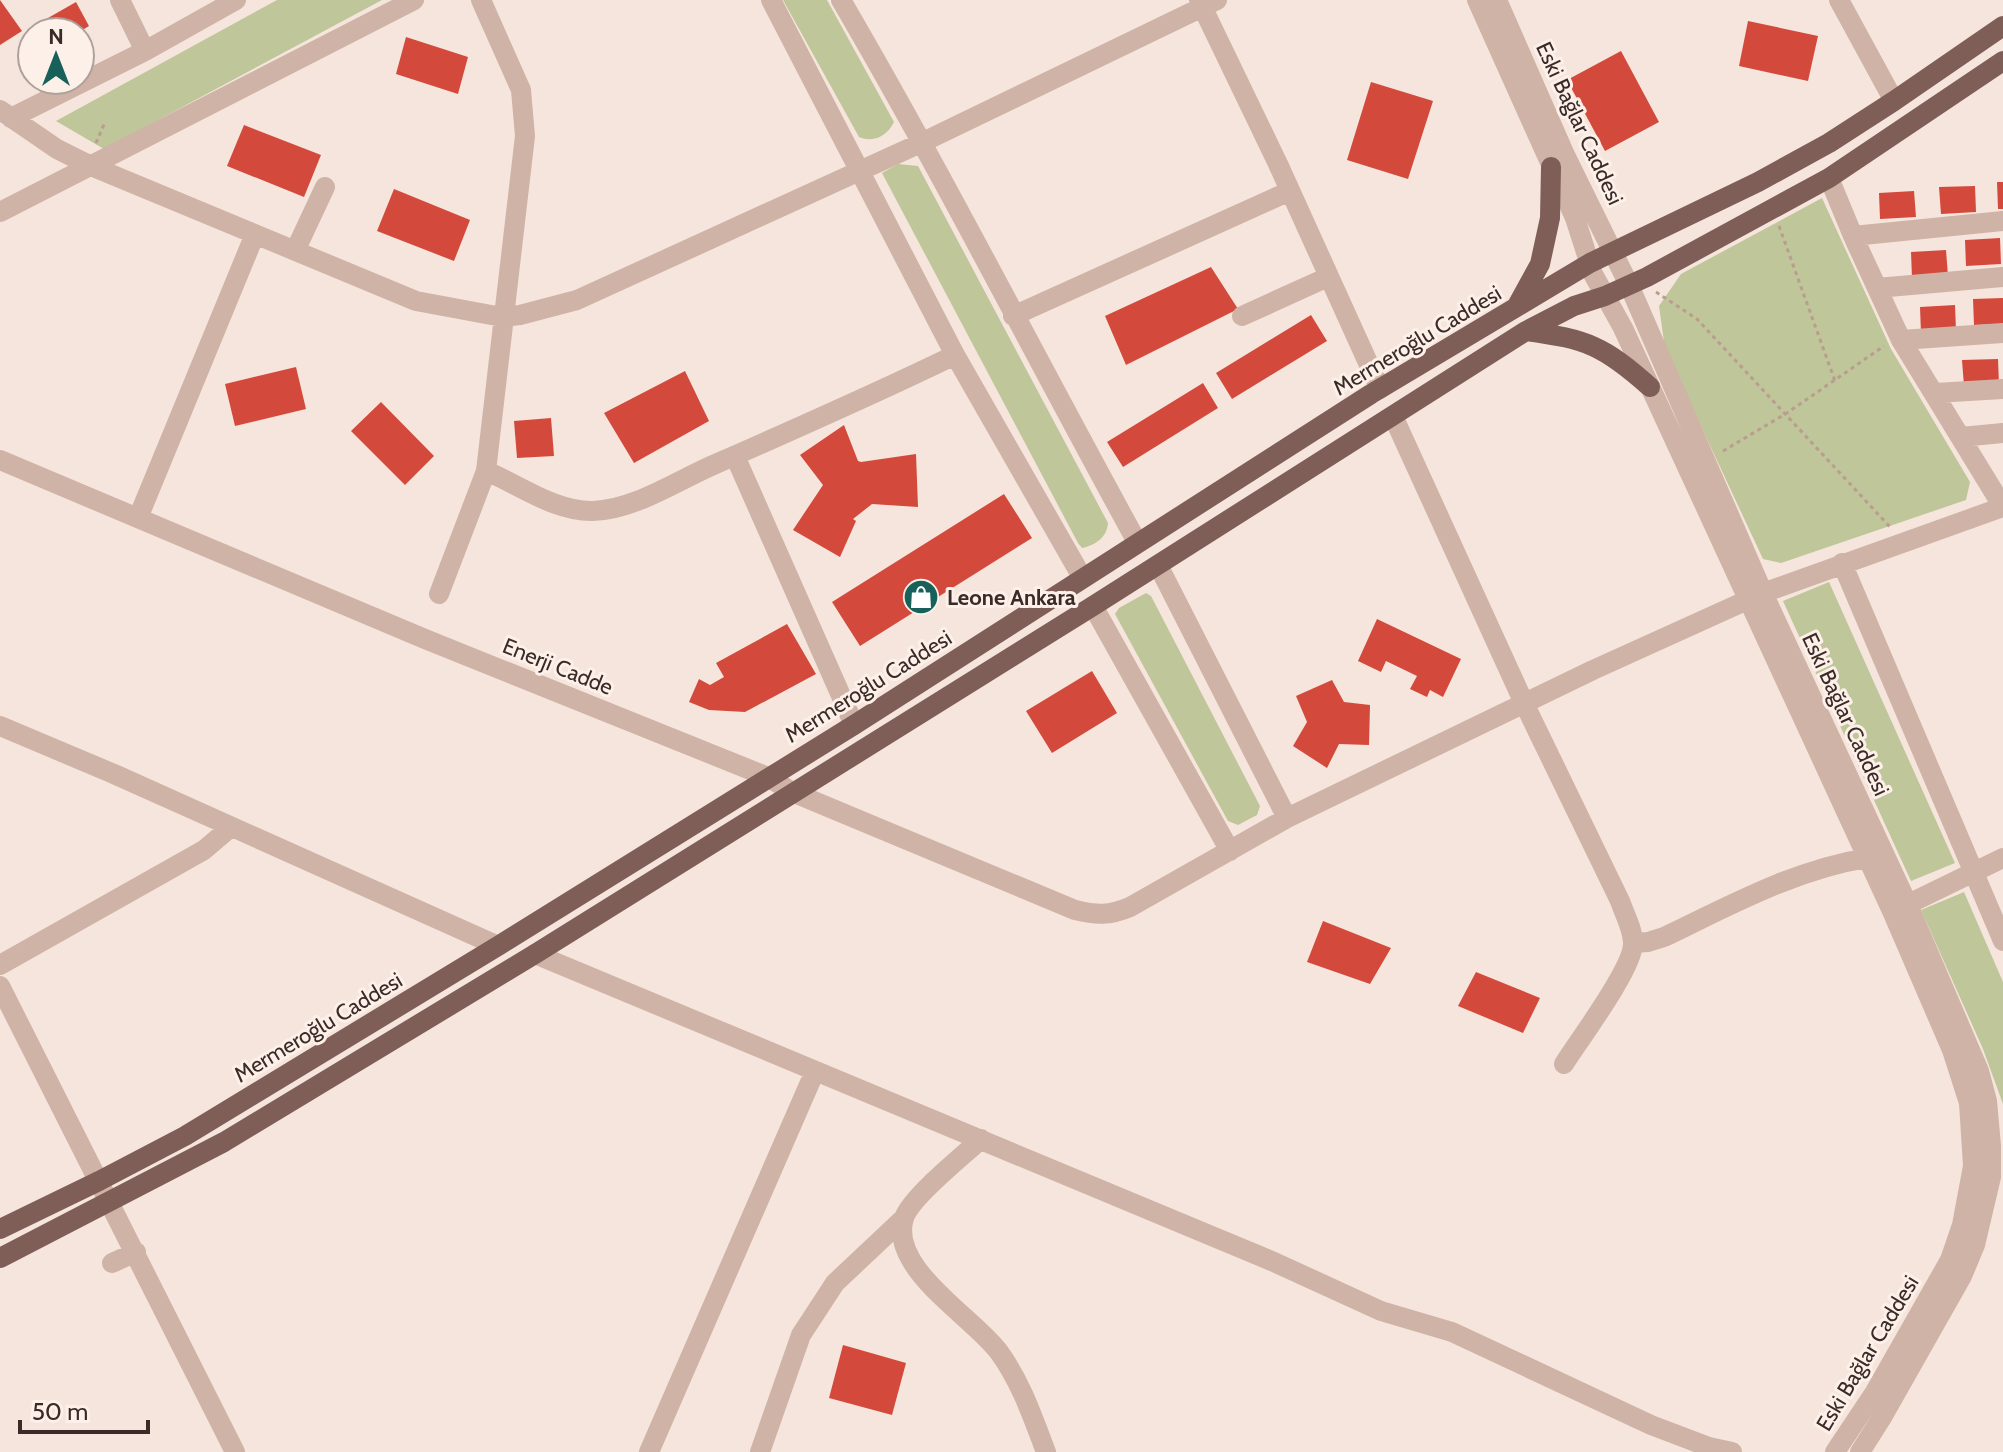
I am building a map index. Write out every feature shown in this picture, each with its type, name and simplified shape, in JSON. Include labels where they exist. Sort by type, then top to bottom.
[{"type":"main road","name":"Mermeroğlu Caddesi","points":[[0,1229],[185,1136],[854,725],[1380,389],[1590,263],[1758,182],[1829,143],[2003,26]]},
{"type":"main road","points":[[0,1258],[224,1142],[535,954],[1526,331],[1574,306],[1629,285],[1829,178],[2003,61]]},
{"type":"main road","points":[[1515,308],[1540,264],[1550,218],[1551,167]]},
{"type":"main road","points":[[1526,331],[1564,336],[1596,346],[1625,365],[1650,387]]},
{"type":"street","points":[[120,0],[145,51]]},
{"type":"street","points":[[5,114],[145,51],[236,0]]},
{"type":"street","points":[[0,212],[414,0]]},
{"type":"street","points":[[439,594],[486,471],[526,122],[521,90],[481,0]]},
{"type":"street","points":[[771,0],[955,355],[1082,577]]},
{"type":"street","points":[[841,0],[923,142],[1013,316],[1137,542]]},
{"type":"street","name":"Eski Bağlar Caddesi","points":[[1477,0],[1575,218],[1605,296],[1756,596],[1979,1071],[1987,1101],[1991,1177],[1980,1231],[1962,1276],[1860,1452]]},
{"type":"street","name":"Eski Bağlar Caddesi","points":[[1497,0],[1565,155],[1614,250],[1706,461],[1756,596],[1867,858],[1900,908],[1965,1086],[1971,1119],[1973,1166],[1962,1225],[1950,1260],[1875,1392],[1835,1452]]},
{"type":"street","points":[[1839,0],[1894,101]]},
{"type":"street","points":[[5,114],[57,149],[91,166],[416,301],[502,317],[577,300],[923,142],[1206,2],[1380,389]]},
{"type":"street","points":[[1093,606],[1230,851],[1287,818],[1524,703],[1756,596],[2003,507],[1900,338],[1829,178]]},
{"type":"street","points":[[295,251],[325,187]]},
{"type":"street","points":[[1013,316],[1290,191]]},
{"type":"street","points":[[1853,236],[2003,221]]},
{"type":"street","points":[[138,518],[255,234]]},
{"type":"street","points":[[1242,316],[1328,277]]},
{"type":"street","points":[[1877,288],[2003,277]]},
{"type":"street","points":[[1900,338],[2003,333]]},
{"type":"street","points":[[486,471],[544,500],[573,510],[610,509],[639,499],[955,355]]},
{"type":"street","points":[[1935,393],[2003,389]]},
{"type":"street","points":[[1393,416],[1524,703],[1620,901],[1633,943],[1620,977],[1564,1064]]},
{"type":"street","points":[[1961,437],[2003,433]]},
{"type":"street","points":[[735,456],[854,725]]},
{"type":"street","name":"Enerji Cadde","points":[[0,460],[425,639],[768,777],[792,792],[1075,910],[1097,915],[1114,914],[1230,851]]},
{"type":"street","points":[[1842,563],[2003,941]]},
{"type":"street","points":[[1158,565],[1287,818]]},
{"type":"street","points":[[3,731],[231,827],[498,946]]},
{"type":"street","points":[[0,965],[204,850],[231,827]]},
{"type":"street","points":[[1633,943],[1664,937],[1798,875],[1867,858]]},
{"type":"street","points":[[1900,908],[2003,858]]},
{"type":"street","points":[[535,954],[1274,1262],[1381,1311],[1452,1332],[1651,1425],[1709,1447],[1732,1452]]},
{"type":"street","points":[[0,986],[235,1452]]},
{"type":"street","points":[[649,1452],[815,1071]]},
{"type":"street","points":[[760,1452],[801,1335],[835,1283],[981,1139]]},
{"type":"street","points":[[904,1218],[907,1256],[913,1266],[998,1351],[1026,1401],[1046,1452]]},
{"type":"street","points":[[112,1263],[136,1252]]},
{"type":"path","points":[[1772,208],[1835,381]]},
{"type":"path","points":[[1629,285],[1659,293],[1697,319],[1903,541]]},
{"type":"path","points":[[1706,461],[1787,413],[1900,338]]},
{"type":"green space","points":[[277,0],[382,0],[104,149],[56,121]]},
{"type":"green space","points":[[783,0],[827,0],[894,122],[888,131],[875,139],[859,137]]},
{"type":"green space","points":[[898,164],[918,166],[1108,523],[1103,536],[1092,545],[1082,548],[1078,543],[882,173]]},
{"type":"green space","points":[[1822,198],[1891,349],[1970,482],[1966,500],[1781,563],[1763,559],[1665,349],[1659,306],[1681,274]]},
{"type":"green space","points":[[1829,582],[1955,863],[1911,881],[1783,601]]},
{"type":"green space","points":[[1146,593],[1151,596],[1260,806],[1257,815],[1238,825],[1228,821],[1115,614],[1119,608]]},
{"type":"green space","points":[[1964,892],[2003,982],[2003,1104],[1983,1049],[1921,910]]},
{"type":"building","points":[[0,0],[16,23],[16,35],[0,45]]},
{"type":"building","points":[[76,2],[84,16],[52,16]]},
{"type":"building","points":[[1748,21],[1818,36],[1808,81],[1739,66]]},
{"type":"building","points":[[406,37],[468,57],[458,94],[396,74]]},
{"type":"building","points":[[1621,51],[1659,122],[1605,151],[1567,80]]},
{"type":"building","points":[[1371,82],[1433,101],[1408,179],[1347,160]]},
{"type":"building","points":[[244,125],[321,155],[304,197],[227,166]]},
{"type":"building","points":[[1997,182],[2003,182],[2003,209],[1998,209]]},
{"type":"building","points":[[1975,186],[1976,212],[1941,214],[1939,187]]},
{"type":"building","points":[[394,189],[470,220],[454,261],[377,231]]},
{"type":"building","points":[[1914,191],[1916,217],[1880,219],[1879,193]]},
{"type":"building","points":[[2000,238],[2001,264],[1966,266],[1965,240]]},
{"type":"building","points":[[1946,250],[1948,276],[1912,278],[1911,252]]},
{"type":"building","points":[[1211,267],[1238,309],[1126,365],[1105,316]]},
{"type":"building","points":[[2003,298],[2003,324],[1974,325],[1973,299]]},
{"type":"building","points":[[1955,305],[1956,331],[1921,333],[1920,307]]},
{"type":"building","points":[[1311,315],[1327,341],[1232,399],[1216,373]]},
{"type":"building","points":[[1998,359],[1999,385],[1964,386],[1962,360]]},
{"type":"building","points":[[296,367],[306,409],[235,426],[225,384]]},
{"type":"building","points":[[685,371],[709,421],[634,463],[604,413]]},
{"type":"building","points":[[1203,383],[1218,408],[1123,467],[1107,442]]},
{"type":"building","points":[[381,402],[434,456],[405,485],[351,431]]},
{"type":"building","points":[[551,418],[554,456],[517,458],[514,421]]},
{"type":"building","points":[[844,425],[858,461],[916,454],[918,507],[872,504],[853,519],[856,521],[840,557],[793,530],[823,485],[800,455]]},
{"type":"building","points":[[1004,494],[1032,538],[860,646],[832,602]]},
{"type":"building","points":[[1377,619],[1461,659],[1443,697],[1430,690],[1427,697],[1410,689],[1417,676],[1386,661],[1381,672],[1358,661]]},
{"type":"building","points":[[787,624],[816,674],[745,712],[709,710],[689,702],[699,679],[710,685],[724,677],[716,663]]},
{"type":"building","points":[[1092,671],[1117,713],[1052,753],[1026,711]]},
{"type":"building","points":[[1332,680],[1344,702],[1370,705],[1369,745],[1339,744],[1327,768],[1293,746],[1307,722],[1296,696]]},
{"type":"building","points":[[1323,921],[1391,948],[1370,984],[1307,962]]},
{"type":"building","points":[[1476,972],[1540,998],[1523,1033],[1458,1006]]},
{"type":"building","points":[[843,1345],[906,1363],[892,1415],[829,1398]]},
{"type":"place","name":"Leone Ankara","points":[[921,597]]}]
